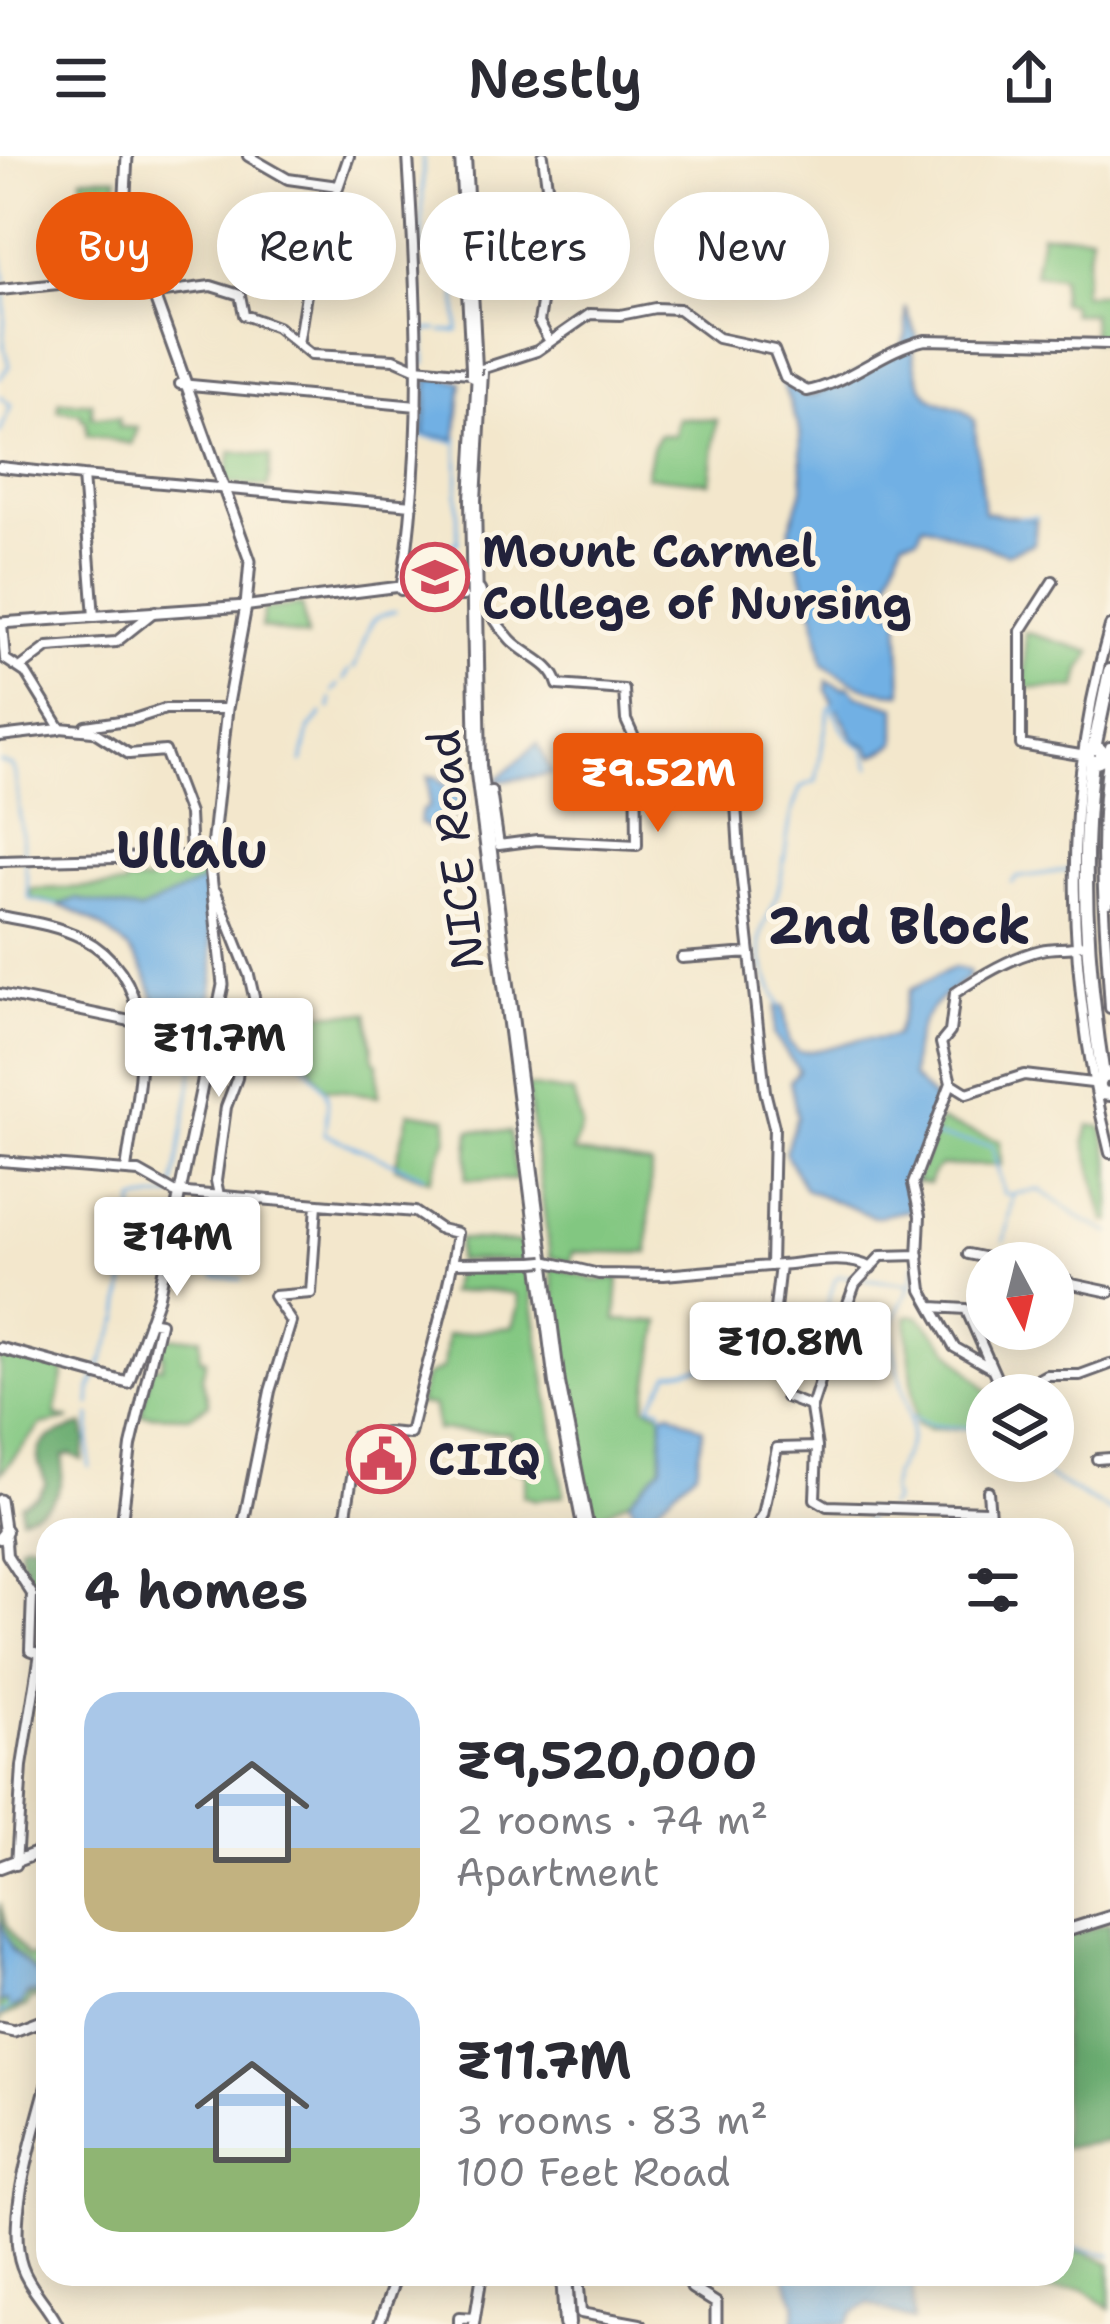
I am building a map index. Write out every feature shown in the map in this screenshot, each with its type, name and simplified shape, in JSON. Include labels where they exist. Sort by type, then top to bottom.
[{"type":"highway","name":"NICE Road","points":[[466,156],[475,371],[477,753],[554,1356],[581,1518]]},
{"type":"highway","points":[[1109,1100],[1098,1087],[1102,1068],[1090,853],[1093,754],[1110,671]]},
{"type":"highway","points":[[1093,754],[1110,684]]},
{"type":"highway","points":[[570,2324],[571,2286]]},
{"type":"main road","points":[[124,192],[125,156]]},
{"type":"main road","points":[[126,1382],[157,1297],[218,1000],[220,974],[209,856],[225,709],[250,561],[218,486],[152,300]]},
{"type":"main road","points":[[1,624],[244,608]]},
{"type":"main road","points":[[126,1382],[157,1297]]},
{"type":"main road","points":[[0,1348],[126,1382]]},
{"type":"main road","points":[[0,1500],[3,1540]]},
{"type":"main road","points":[[0,1869],[36,1856]]},
{"type":"main road","points":[[1074,1926],[1110,1916]]},
{"type":"main road","points":[[0,2028],[14,2031],[36,2023]]},
{"type":"main road","points":[[36,2130],[16,2199],[16,2256],[24,2278],[56,2324]]},
{"type":"main road","points":[[692,2286],[716,2303],[716,2324]]},
{"type":"street","points":[[248,156],[288,178],[338,186]]},
{"type":"street","points":[[298,346],[308,274],[350,156]]},
{"type":"street","points":[[403,588],[415,506],[418,368],[410,156]]},
{"type":"street","points":[[543,156],[553,230],[539,322],[549,340]]},
{"type":"street","points":[[2,287],[36,284]]},
{"type":"street","points":[[193,288],[211,286],[240,295],[244,315],[278,327],[298,346],[320,357],[394,359],[418,368],[475,371],[537,350],[592,313],[620,315],[667,308],[683,311],[718,338],[770,349],[788,380],[806,391],[916,342],[949,338],[1110,344]]},
{"type":"street","points":[[183,385],[417,407]]},
{"type":"street","points":[[403,588],[417,407]]},
{"type":"street","points":[[0,467],[412,506]]},
{"type":"street","points":[[83,476],[94,616]]},
{"type":"street","points":[[244,608],[458,582],[460,596]]},
{"type":"street","points":[[1054,582],[1022,634],[1022,743],[1093,754]]},
{"type":"street","points":[[478,592],[513,643],[536,656],[558,685],[624,690],[626,720],[636,742],[637,845],[537,840],[499,845],[491,791],[484,792]]},
{"type":"street","points":[[20,668],[48,647],[116,642],[155,612]]},
{"type":"street","points":[[1,624],[5,659],[20,668],[62,729]]},
{"type":"street","points":[[1110,626],[1089,704],[1093,754],[1104,797],[1110,1008]]},
{"type":"street","points":[[0,736],[120,722],[165,709],[225,709]]},
{"type":"street","points":[[62,729],[93,731],[129,754],[165,751],[190,814],[190,856]]},
{"type":"street","points":[[734,752],[739,854],[765,1091],[774,1126],[773,1328],[788,1400],[812,1407]]},
{"type":"street","points":[[1093,754],[1075,864],[1102,1068],[1100,1117],[1110,1153]]},
{"type":"street","points":[[1096,929],[1110,890],[1110,815]]},
{"type":"street","points":[[0,861],[209,856]]},
{"type":"street","points":[[211,889],[250,976],[258,1007],[257,1024],[241,1044],[237,1078],[226,1107],[218,1195]]},
{"type":"street","points":[[0,916],[58,928],[100,950],[134,992],[142,1025],[126,1170]]},
{"type":"street","points":[[991,1368],[956,1348],[922,1290],[917,1255],[920,1216],[913,1184],[951,1083],[940,1043],[950,1032],[955,993],[987,972],[1037,950],[1083,945]]},
{"type":"street","points":[[682,958],[750,953]]},
{"type":"street","points":[[0,994],[241,1044]]},
{"type":"street","points":[[951,1083],[967,1093],[1024,1075],[1102,1068]]},
{"type":"street","points":[[1100,1117],[1109,1100]]},
{"type":"street","points":[[1100,1117],[1110,1131]]},
{"type":"street","points":[[0,1161],[139,1172],[177,1196],[317,1205]]},
{"type":"street","points":[[177,1196],[218,1195],[417,1215],[457,1233],[454,1263],[410,1434],[355,1437],[346,1518]]},
{"type":"street","points":[[244,1518],[272,1382],[291,1322],[274,1296],[311,1293],[317,1205]]},
{"type":"street","points":[[917,1255],[881,1256],[859,1279],[812,1407],[817,1447],[815,1499],[827,1506],[987,1511]]},
{"type":"street","points":[[917,1255],[925,1289],[956,1348]]},
{"type":"street","points":[[454,1263],[544,1261],[598,1274],[664,1275],[830,1262],[862,1263],[871,1268]]},
{"type":"street","points":[[1074,1284],[1110,1293]]},
{"type":"street","points":[[933,1307],[966,1310],[995,1374]]},
{"type":"street","points":[[122,1518],[131,1446],[160,1323],[149,1321]]},
{"type":"street","points":[[1074,1375],[1110,1364]]},
{"type":"street","points":[[762,1518],[777,1448],[817,1447]]},
{"type":"street","points":[[1096,1459],[1110,1458]]},
{"type":"street","points":[[988,1491],[988,1518]]},
{"type":"street","points":[[3,1540],[32,1594],[30,1650],[36,1652]]},
{"type":"street","points":[[16,1863],[22,1766],[36,1695]]},
{"type":"street","points":[[379,2324],[393,2286]]},
{"type":"street","points":[[459,2324],[459,2317],[474,2321],[480,2286]]},
{"type":"street","points":[[574,2286],[581,2313],[640,2324]]},
{"type":"green space","points":[[82,177],[117,177],[116,192],[81,192]]},
{"type":"green space","points":[[1041,234],[1091,235],[1082,294],[1110,294],[1110,341],[1093,341],[1092,314],[1072,314],[1071,304],[1061,303],[1061,277],[1034,274]]},
{"type":"green space","points":[[59,402],[92,403],[92,417],[119,418],[119,427],[138,428],[132,444],[87,436],[81,414],[58,411]]},
{"type":"green space","points":[[678,418],[717,420],[710,482],[646,476],[652,447],[659,435],[675,435]]},
{"type":"green space","points":[[231,451],[271,456],[268,487],[220,483]]},
{"type":"green space","points":[[302,605],[307,637],[261,627],[264,609]]},
{"type":"green space","points":[[1025,632],[1092,652],[1077,688],[1025,688]]},
{"type":"green space","points":[[203,872],[204,881],[139,912],[76,899],[58,905],[31,898],[30,889],[125,886],[126,877],[131,883],[150,882],[150,876]]},
{"type":"green space","points":[[266,1013],[368,1013],[378,1063],[378,1096],[324,1088]]},
{"type":"green space","points":[[527,1086],[573,1093],[582,1126],[573,1152],[651,1165],[648,1253],[573,1252],[571,1262],[550,1257]]},
{"type":"green space","points":[[409,1112],[447,1118],[447,1138],[430,1180],[395,1167]]},
{"type":"green space","points":[[940,1121],[1000,1141],[1001,1165],[940,1166],[929,1184],[916,1182]]},
{"type":"green space","points":[[1089,1125],[1102,1127],[1110,1162],[1110,1222],[1105,1221],[1085,1141]]},
{"type":"green space","points":[[470,1130],[510,1132],[516,1180],[466,1179]]},
{"type":"green space","points":[[459,1239],[523,1243],[526,1261],[457,1260]]},
{"type":"green space","points":[[457,1265],[527,1266],[564,1495],[536,1500],[523,1496],[526,1473],[512,1469],[510,1433],[437,1430],[434,1406],[418,1404],[425,1377],[443,1368],[447,1335],[512,1327],[518,1306],[516,1294],[449,1293]]},
{"type":"green space","points":[[551,1266],[595,1280],[619,1278],[616,1320],[660,1322],[645,1406],[662,1414],[662,1466],[629,1500],[593,1518],[571,1421]]},
{"type":"green space","points":[[906,1317],[920,1317],[972,1374],[966,1374],[966,1428],[929,1429],[916,1424]]},
{"type":"green space","points":[[201,1337],[200,1358],[206,1359],[202,1378],[209,1404],[191,1416],[141,1415],[152,1366],[162,1367],[164,1354],[156,1352],[159,1338]]},
{"type":"green space","points":[[0,1353],[64,1370],[55,1415],[70,1419],[41,1425],[0,1474]]},
{"type":"green space","points":[[83,1424],[82,1460],[63,1456],[56,1495],[43,1508],[21,1517],[21,1504],[45,1485],[38,1457],[43,1444]]},
{"type":"green space","points":[[36,1543],[36,1589],[24,1567],[20,1545]]},
{"type":"green space","points":[[0,1903],[6,1925],[27,1957],[36,1956],[36,1972],[11,1946]]},
{"type":"green space","points":[[1110,1923],[1110,2141],[1074,2146],[1074,1934]]},
{"type":"green space","points":[[36,1994],[27,2006],[1,2017],[0,2023],[0,2001]]},
{"type":"green space","points":[[1074,2252],[1110,2264],[1110,2309],[1084,2289],[1046,2291],[1040,2286],[1074,2286]]},
{"type":"water","points":[[906,307],[918,340],[912,343],[922,386],[933,399],[974,420],[984,512],[1036,520],[1034,543],[1007,554],[923,524],[918,537],[903,539],[888,584],[888,608],[899,614],[902,693],[860,685],[823,664],[814,613],[791,540],[790,528],[803,487],[800,431],[784,387],[804,396],[815,395],[900,349],[906,334]]},
{"type":"water","points":[[429,377],[462,382],[456,439],[424,435]]},
{"type":"water","points":[[827,681],[896,707],[896,743],[873,756],[855,740],[826,690]]},
{"type":"water","points":[[538,743],[552,774],[494,782]]},
{"type":"water","points":[[428,776],[436,777],[459,797],[461,815],[435,819],[430,829],[419,823],[422,811],[429,807]]},
{"type":"water","points":[[204,881],[214,972],[211,998],[203,1003],[198,1031],[163,1025],[136,959],[94,922],[58,905],[76,899],[139,911]]},
{"type":"water","points":[[954,967],[969,970],[970,976],[933,1007],[915,1043],[912,1077],[939,1104],[915,1169],[915,1209],[874,1217],[805,1189],[785,1152],[797,1116],[790,1081],[799,1071],[774,1035],[776,1007],[784,1007],[789,1042],[799,1052],[887,1038],[896,1035],[910,990]]},
{"type":"water","points":[[671,1412],[703,1429],[696,1470],[644,1518],[638,1518],[629,1500],[662,1466],[662,1414]]},
{"type":"water","points":[[0,1922],[13,1951],[36,1973],[36,1992],[10,2008],[7,2001],[0,2001]]},
{"type":"water","points":[[789,2286],[913,2286],[913,2321],[870,2304],[853,2312],[845,2324],[793,2324],[796,2304]]},
{"type":"waterway","points":[[423,156],[422,250],[456,274],[458,331],[442,331]]},
{"type":"waterway","points":[[0,246],[5,282]]},
{"type":"waterway","points":[[0,378],[9,366],[4,346],[5,294]]},
{"type":"waterway","points":[[425,364],[425,330],[437,330]]},
{"type":"waterway","points":[[771,352],[785,387]]},
{"type":"waterway","points":[[425,374],[421,436],[457,442]]},
{"type":"waterway","points":[[0,397],[11,406],[0,433]]},
{"type":"waterway","points":[[457,438],[458,489]]},
{"type":"waterway","points":[[411,579],[426,550],[458,543],[457,492]]},
{"type":"waterway","points":[[1019,518],[1037,517]]},
{"type":"waterway","points":[[354,668],[372,622],[395,611]]},
{"type":"waterway","points":[[344,680],[349,670]]},
{"type":"waterway","points":[[333,691],[338,685]]},
{"type":"waterway","points":[[330,708],[331,699]]},
{"type":"waterway","points":[[780,1007],[764,968],[760,937],[780,884],[796,801],[801,787],[816,781],[829,708],[835,703],[833,710],[842,728],[864,748],[870,767]]},
{"type":"waterway","points":[[302,762],[309,729],[322,714]]},
{"type":"waterway","points":[[0,762],[12,766],[15,774],[29,899],[58,905]]},
{"type":"waterway","points":[[1012,883],[1016,878],[1075,869]]},
{"type":"waterway","points":[[215,998],[278,1041],[321,1085],[328,1100],[325,1134],[424,1176]]},
{"type":"waterway","points":[[174,1187],[198,1039]]},
{"type":"waterway","points":[[931,1136],[992,1146],[1004,1195],[1040,1190],[1110,1233]]},
{"type":"waterway","points":[[90,1405],[91,1389],[120,1317],[135,1201],[172,1196]]},
{"type":"waterway","points":[[1004,1241],[1013,1196]]},
{"type":"waterway","points":[[182,1206],[190,1218],[212,1220],[215,1276],[241,1279]]},
{"type":"waterway","points":[[888,1506],[893,1501],[894,1474],[911,1432],[893,1346],[893,1323],[913,1279],[915,1262]]},
{"type":"waterway","points":[[662,1414],[661,1408],[650,1406],[670,1373],[712,1366],[749,1332],[766,1332],[786,1323],[812,1335],[819,1333],[835,1280],[855,1277]]},
{"type":"waterway","points":[[865,1279],[909,1284]]},
{"type":"waterway","points":[[89,1467],[90,1416]]},
{"type":"waterway","points":[[912,1417],[966,1428]]},
{"type":"waterway","points":[[1058,1482],[1110,1511]]},
{"type":"waterway","points":[[867,1518],[871,1511]]},
{"type":"waterway","points":[[0,2014],[10,2004]]},
{"type":"waterway","points":[[1074,2248],[1110,2255]]},
{"type":"place","name":"Mount Carmel College of Nursing","points":[[435,577]]},
{"type":"place","name":"CIIQ","points":[[381,1459]]},
{"type":"district","name":"Ullalu","points":[[192,849]]},
{"type":"district","name":"2nd Block","points":[[899,925]]}]
